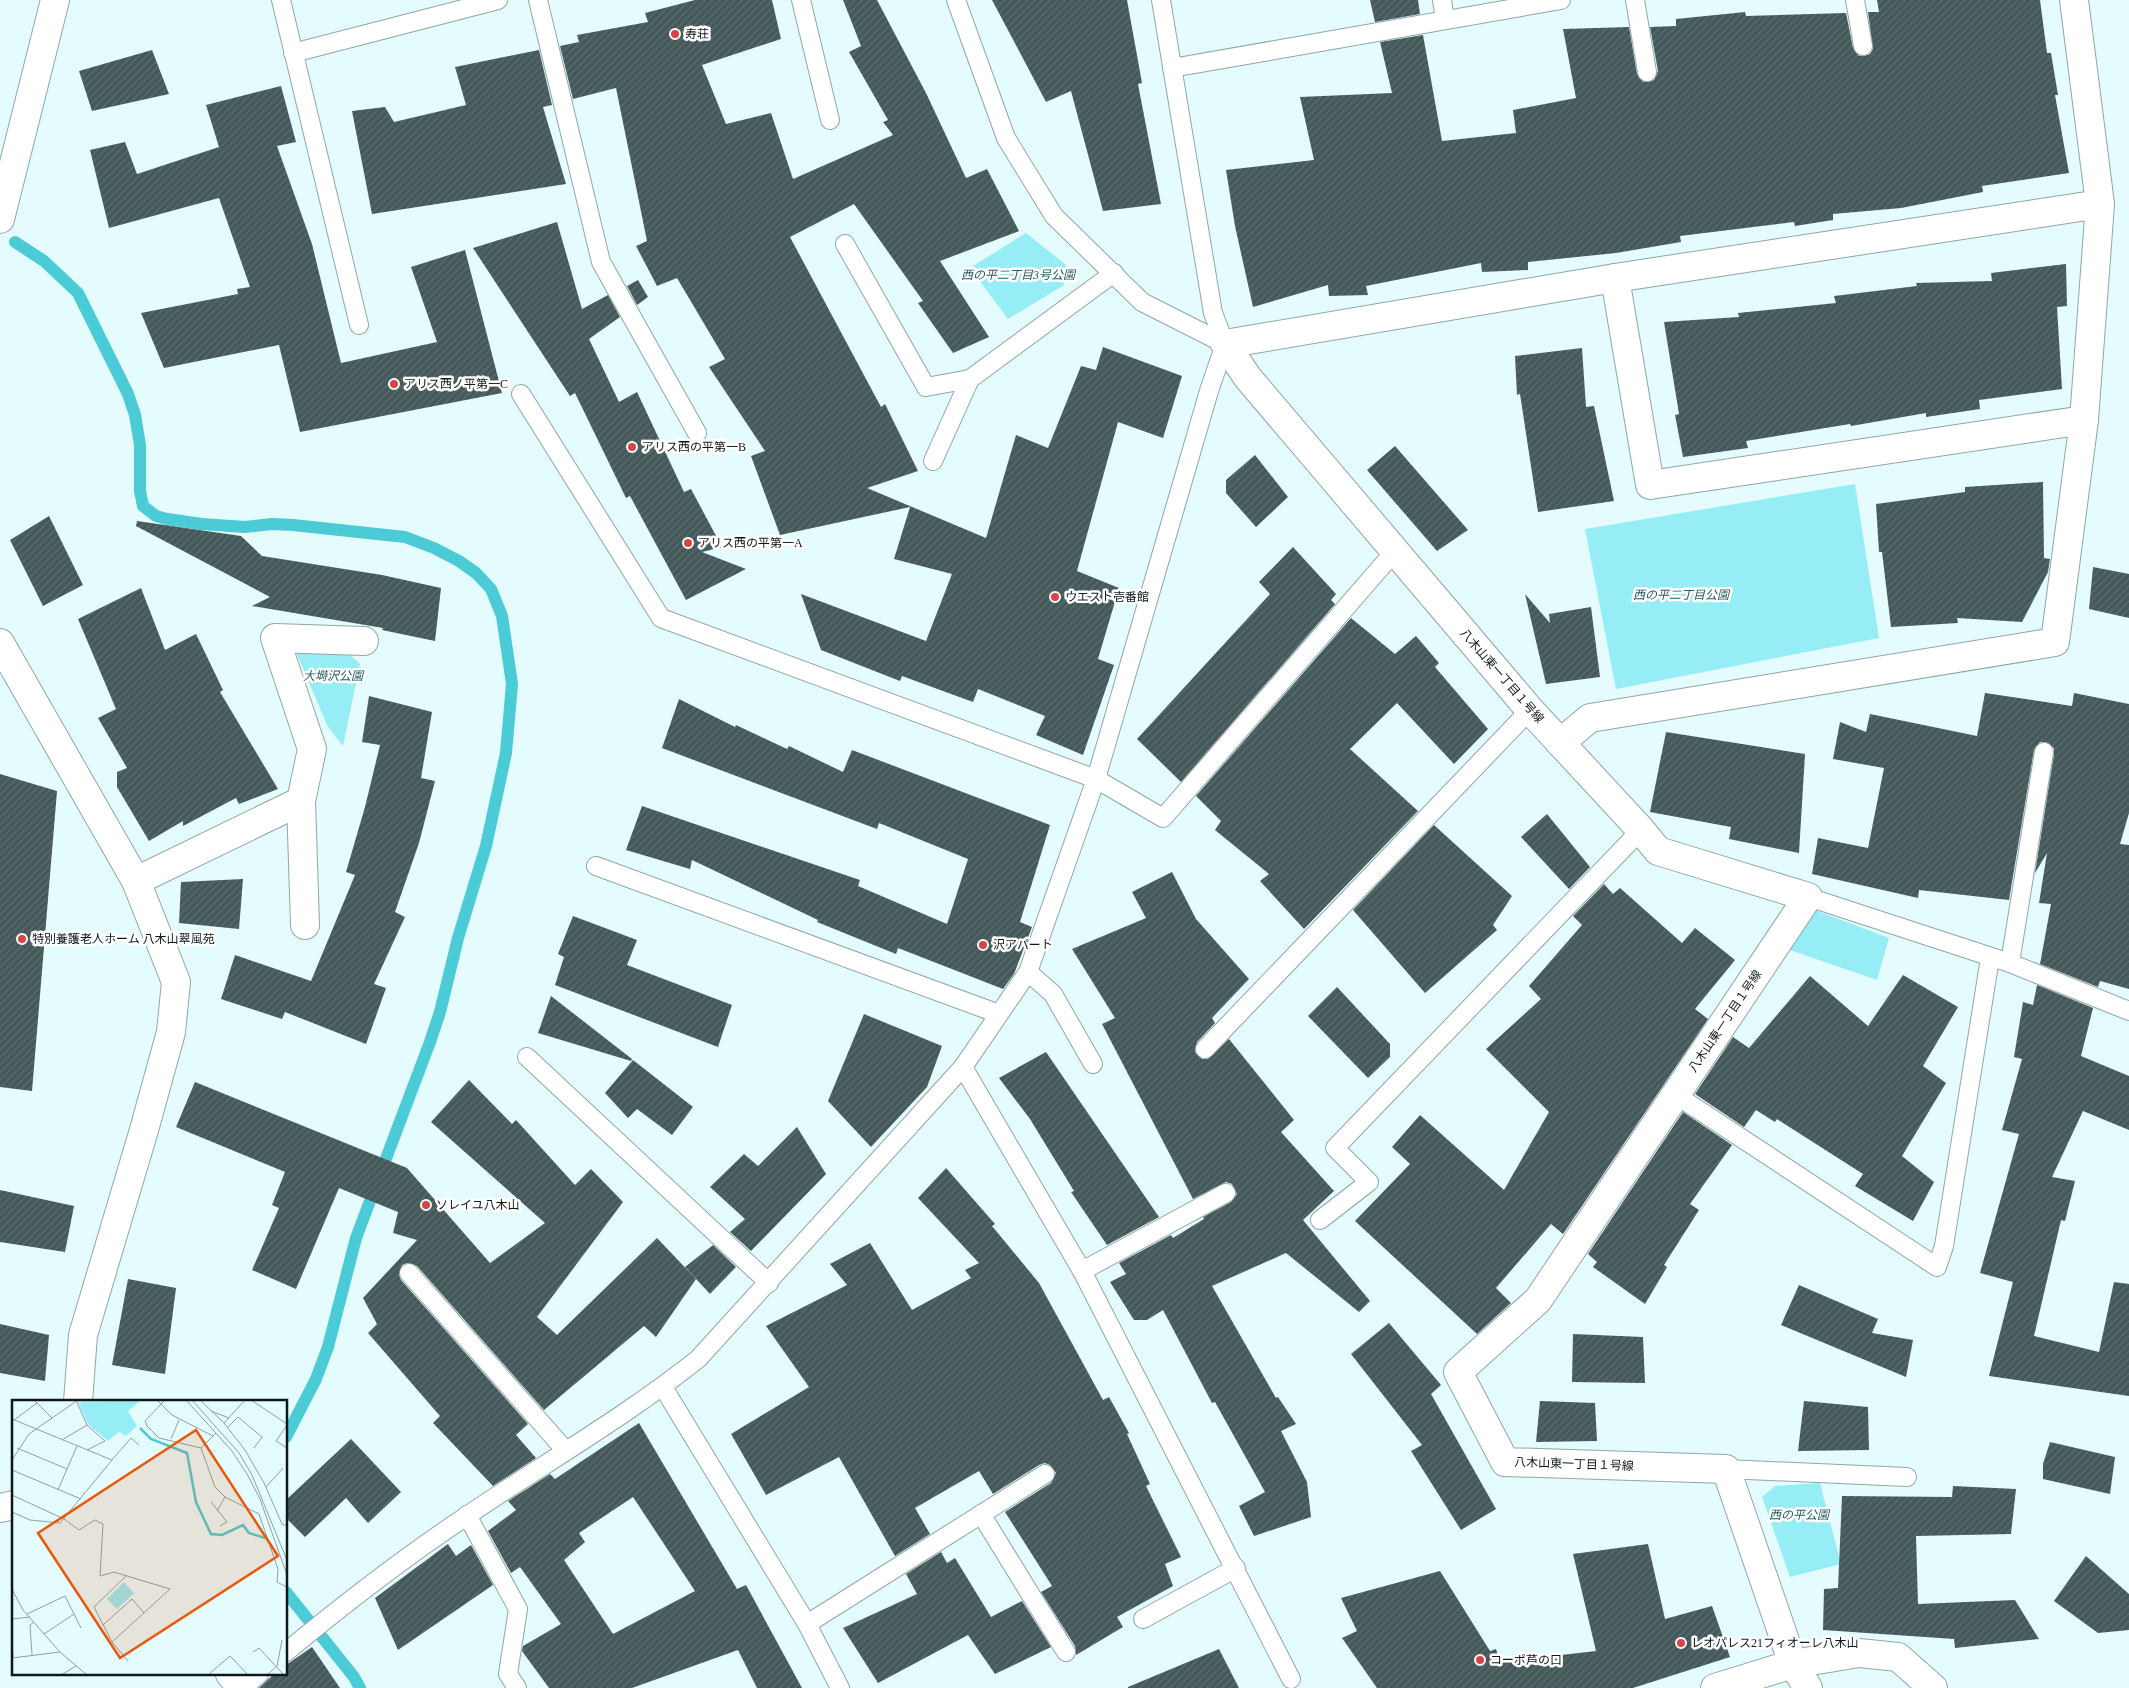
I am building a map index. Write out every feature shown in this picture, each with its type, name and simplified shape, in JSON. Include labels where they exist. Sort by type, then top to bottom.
[{"type":"street","points":[[0,219],[55,0]]},
{"type":"street","points":[[1560,743],[1590,718],[2055,642],[2084,420],[2100,204],[2074,0]]},
{"type":"street","points":[[1225,344],[1615,278],[2100,204]]},
{"type":"street","points":[[1615,278],[1650,485],[2084,420]]},
{"type":"street","name":"八木山東一丁目１号線","points":[[1225,344],[1248,378],[1530,710],[1658,852],[1808,897],[1538,1300],[1458,1372],[1505,1462],[1726,1469]]},
{"type":"street","points":[[305,925],[300,801],[312,749],[275,638],[364,641]]},
{"type":"street","points":[[0,643],[136,881],[176,982],[171,1032],[83,1335],[78,1400]]},
{"type":"street","points":[[136,881],[300,801]]},
{"type":"street","points":[[1726,1469],[1793,1664],[1808,1688]]},
{"type":"street","points":[[1716,1688],[1793,1664],[1860,1653],[1898,1658],[1933,1688]]},
{"type":"street","points":[[232,1676],[243,1688]]},
{"type":"lane","points":[[281,0],[359,325]]},
{"type":"lane","points":[[293,53],[498,0]]},
{"type":"lane","points":[[538,0],[601,262],[697,433]]},
{"type":"lane","points":[[801,0],[830,120]]},
{"type":"lane","points":[[956,0],[1006,138],[1054,216],[1142,302],[1225,344]]},
{"type":"lane","points":[[288,1650],[377,1580],[467,1515],[663,1387],[698,1359],[769,1283],[963,1067],[1028,972],[1096,779],[1209,391],[1225,344],[1213,313],[1161,0]]},
{"type":"lane","points":[[1442,0],[1445,20]]},
{"type":"lane","points":[[1172,68],[1561,0]]},
{"type":"lane","points":[[1635,0],[1647,72]]},
{"type":"lane","points":[[1855,0],[1863,46]]},
{"type":"lane","points":[[845,244],[926,387],[970,379],[1114,273]]},
{"type":"lane","points":[[933,461],[970,379]]},
{"type":"lane","points":[[521,394],[661,618],[1096,779],[1163,818],[1395,551]]},
{"type":"lane","points":[[1205,1049],[1530,710]]},
{"type":"lane","points":[[2010,963],[2044,752]]},
{"type":"lane","points":[[1320,1220],[1369,1182],[1335,1148],[1640,830]]},
{"type":"lane","points":[[596,866],[999,1014]]},
{"type":"lane","points":[[1808,897],[2010,963],[2129,1011]]},
{"type":"lane","points":[[1676,1095],[1937,1266],[1944,1246],[1990,958]]},
{"type":"lane","points":[[1028,972],[1053,994],[1093,1064]]},
{"type":"lane","points":[[527,1057],[769,1283]]},
{"type":"lane","points":[[963,1067],[1082,1271],[1236,1568],[1291,1679]]},
{"type":"lane","points":[[1082,1271],[1226,1193]]},
{"type":"lane","points":[[409,1273],[566,1451]]},
{"type":"lane","points":[[663,1387],[807,1624],[840,1688]]},
{"type":"lane","points":[[1726,1469],[1907,1477]]},
{"type":"lane","points":[[807,1624],[1045,1474]]},
{"type":"lane","points":[[981,1514],[1066,1652]]},
{"type":"lane","points":[[467,1515],[518,1609],[508,1674],[517,1688]]},
{"type":"lane","points":[[1142,1620],[1236,1568]]},
{"type":"lane","points":[[243,1688],[257,1676]]},
{"type":"green space","name":"西の平二丁目3号公園","points":[[1026,233],[1066,265],[1064,285],[1008,319],[970,268]]},
{"type":"green space","name":"西の平二丁目公園","points":[[1855,484],[1879,638],[1616,689],[1585,529]]},
{"type":"green space","name":"大塒沢公園","points":[[296,652],[347,652],[360,664],[343,746],[328,727]]},
{"type":"green space","points":[[1812,909],[1889,938],[1877,980],[1790,950]]},
{"type":"green space","name":"西の平公園","points":[[1820,1483],[1841,1564],[1790,1577],[1762,1497],[1775,1486]]},
{"type":"building","points":[[695,0],[772,0],[781,39],[702,65],[726,124],[771,113],[793,179],[893,135],[883,122],[888,120],[849,52],[861,46],[843,0],[877,0],[926,93],[966,178],[987,169],[1019,231],[940,261],[989,337],[953,353],[918,303],[923,301],[854,204],[790,237],[881,407],[885,404],[918,471],[867,488],[986,538],[1016,435],[1048,448],[1081,366],[1096,370],[1103,347],[1182,376],[1163,438],[1118,422],[1077,571],[1119,588],[1098,659],[1114,665],[1083,755],[1036,735],[1045,716],[978,689],[973,702],[902,676],[900,681],[821,650],[801,594],[926,641],[952,574],[894,559],[910,507],[780,535],[751,456],[765,451],[709,367],[725,359],[677,278],[657,286],[636,246],[647,241],[616,88],[573,99],[560,46],[579,42],[577,35],[648,22],[645,13]]},
{"type":"building","points":[[992,0],[1127,0],[1142,83],[1138,84],[1161,204],[1103,211],[1071,91],[1046,102]]},
{"type":"building","points":[[1370,0],[1418,0],[1420,14],[1375,22]]},
{"type":"building","points":[[1877,0],[2040,0],[2047,53],[2051,53],[2058,95],[2055,95],[2069,173],[1982,186],[1983,192],[1901,208],[1833,214],[1833,220],[1795,226],[1794,222],[1680,236],[1681,242],[1616,253],[1528,262],[1528,270],[1482,272],[1481,263],[1366,286],[1368,295],[1329,296],[1328,285],[1253,307],[1235,226],[1226,170],[1314,160],[1300,97],[1392,93],[1380,42],[1423,35],[1442,141],[1516,133],[1513,110],[1576,98],[1563,29],[1629,27],[1637,74],[1643,82],[1648,82],[1654,80],[1658,71],[1650,27],[1676,26],[1676,19],[1745,12],[1746,16],[1846,13],[1853,48],[1859,56],[1864,56],[1870,54],[1873,49],[1868,12],[1879,12]]},
{"type":"building","points":[[152,50],[169,94],[92,111],[79,71]]},
{"type":"building","points":[[539,50],[552,105],[543,107],[566,184],[372,214],[352,111],[385,107],[394,122],[466,105],[455,67]]},
{"type":"building","points":[[281,86],[296,142],[277,146],[312,244],[341,363],[437,342],[411,267],[465,250],[502,393],[300,432],[279,345],[164,368],[141,313],[238,294],[237,289],[250,287],[219,198],[109,228],[90,150],[125,142],[137,174],[219,147],[206,105]]},
{"type":"building","points":[[557,222],[582,309],[608,295],[620,317],[589,339],[619,402],[637,392],[684,492],[691,489],[722,547],[702,552],[746,569],[686,600],[630,496],[626,498],[575,393],[570,396],[473,248]]},
{"type":"building","points":[[2066,264],[2067,306],[2057,307],[2062,389],[1979,400],[1980,409],[1926,417],[1926,413],[1851,426],[1850,424],[1746,441],[1748,448],[1683,457],[1675,415],[1679,414],[1664,322],[1739,317],[1738,313],[1836,303],[1834,296],[1917,286],[1916,283],[1992,281],[1991,273]]},
{"type":"building","points":[[638,280],[648,297],[637,305],[627,286]]},
{"type":"building","points":[[1582,348],[1586,407],[1594,406],[1614,501],[1538,512],[1520,394],[1517,395],[1515,356]]},
{"type":"building","points":[[1395,446],[1468,530],[1437,551],[1367,470]]},
{"type":"building","points":[[1255,455],[1288,497],[1256,527],[1226,493],[1226,480]]},
{"type":"building","points":[[2043,482],[2044,558],[2050,559],[2048,572],[2022,622],[1957,618],[1958,623],[1891,627],[1882,552],[1879,552],[1876,504],[1965,492],[1965,487]]},
{"type":"building","points":[[49,516],[83,585],[43,606],[10,540]]},
{"type":"building","points":[[137,521],[241,536],[262,556],[382,575],[441,588],[435,641],[382,630],[383,628],[252,606],[270,597],[136,526]]},
{"type":"building","points":[[1293,547],[1336,594],[1331,600],[1335,604],[1181,782],[1137,739],[1270,594],[1259,582]]},
{"type":"building","points":[[2093,567],[2129,574],[2129,618],[2089,609]]},
{"type":"building","points":[[141,588],[165,650],[196,634],[223,690],[220,692],[278,789],[239,804],[236,798],[183,826],[183,821],[149,841],[117,787],[117,772],[127,768],[98,718],[116,709],[78,619]]},
{"type":"building","points":[[1525,594],[1550,623],[1549,614],[1591,607],[1600,677],[1546,684]]},
{"type":"building","points":[[1351,618],[1395,654],[1416,636],[1439,663],[1435,667],[1488,729],[1454,764],[1397,703],[1350,749],[1418,811],[1304,929],[1260,881],[1269,874],[1215,830],[1221,821],[1196,796]]},
{"type":"building","points":[[1985,693],[2072,706],[2074,693],[2129,704],[2129,813],[2120,844],[2129,845],[2129,989],[2100,981],[2098,987],[2040,964],[2051,904],[2039,903],[2047,853],[2035,873],[2054,754],[2054,748],[2046,742],[2040,742],[2034,750],[2009,900],[1919,890],[1918,898],[1812,874],[1818,838],[1868,848],[1884,768],[1833,759],[1840,722],[1866,732],[1870,714],[1977,736]]},
{"type":"building","points":[[369,696],[432,712],[421,778],[435,781],[419,843],[395,912],[405,917],[374,984],[386,988],[366,1044],[285,1012],[282,1019],[221,999],[235,955],[311,981],[355,875],[346,872],[365,807],[380,745],[362,742]]},
{"type":"building","points":[[679,699],[735,727],[736,725],[787,749],[789,746],[843,772],[852,750],[1050,825],[1020,922],[1032,927],[1014,974],[1003,989],[898,948],[896,954],[817,922],[818,920],[692,860],[690,869],[626,850],[642,806],[860,880],[858,886],[947,924],[968,859],[879,823],[877,829],[662,748]]},
{"type":"building","points":[[1666,732],[1805,754],[1799,853],[1729,839],[1731,827],[1650,812]]},
{"type":"building","name":"特別養護老人ホーム 八木山翠風苑","points":[[0,774],[57,791],[32,1091],[0,1087]]},
{"type":"building","points":[[1547,814],[1590,867],[1569,889],[1521,837]]},
{"type":"building","points":[[1434,825],[1512,896],[1493,925],[1497,930],[1425,993],[1353,910]]},
{"type":"building","points":[[1172,872],[1196,919],[1249,979],[1212,1018],[1215,1023],[1197,1042],[1195,1052],[1202,1059],[1208,1059],[1229,1039],[1294,1120],[1281,1132],[1334,1191],[1303,1220],[1370,1301],[1359,1312],[1286,1253],[1212,1286],[1276,1398],[1278,1397],[1296,1424],[1281,1431],[1307,1482],[1311,1517],[1254,1536],[1239,1506],[1265,1492],[1215,1402],[1212,1403],[1163,1310],[1147,1320],[1134,1320],[1110,1282],[1126,1274],[1119,1263],[1171,1235],[1173,1238],[1204,1219],[1203,1217],[1231,1202],[1237,1194],[1232,1184],[1226,1182],[1193,1199],[1102,1024],[1115,1018],[1072,949],[1146,918],[1132,892]]},
{"type":"building","points":[[243,879],[239,929],[179,923],[181,882]]},
{"type":"building","points":[[1604,884],[1613,894],[1620,888],[1682,943],[1695,928],[1735,960],[1695,1009],[1708,1019],[1563,1234],[1551,1224],[1496,1288],[1511,1303],[1477,1334],[1355,1221],[1410,1164],[1392,1147],[1420,1115],[1504,1190],[1549,1112],[1486,1049],[1541,999],[1529,986],[1582,925],[1573,916]]},
{"type":"building","points":[[573,916],[637,940],[627,965],[732,1005],[718,1047],[555,985],[564,957],[558,954]]},
{"type":"building","points":[[1903,975],[1958,1007],[1923,1066],[1946,1083],[1902,1156],[1934,1182],[1913,1221],[1855,1186],[1863,1174],[1777,1119],[1775,1122],[1756,1110],[1744,1127],[1695,1094],[1733,1037],[1749,1048],[1810,976],[1868,1026]]},
{"type":"building","points":[[2037,985],[2093,1008],[2081,1056],[2129,1076],[2129,1130],[2083,1111],[2052,1177],[2075,1181],[2065,1221],[2061,1220],[2034,1336],[2099,1352],[2114,1282],[2129,1284],[2129,1396],[1989,1376],[2013,1282],[1980,1273],[2019,1134],[2002,1130],[2022,1059],[2014,1057],[2023,1002],[2033,1005]]},
{"type":"building","points":[[1337,987],[1390,1044],[1390,1057],[1368,1078],[1308,1016]]},
{"type":"building","points":[[551,996],[632,1059],[631,1061],[538,1033]]},
{"type":"building","points":[[864,1014],[942,1046],[927,1087],[871,1147],[828,1101]]},
{"type":"building","points":[[1046,1052],[1159,1217],[1107,1245],[1071,1192],[1074,1191],[1030,1119],[999,1078]]},
{"type":"building","points":[[633,1060],[693,1107],[672,1135],[637,1109],[628,1118],[605,1093]]},
{"type":"building","points":[[469,1080],[512,1124],[516,1120],[575,1185],[591,1169],[623,1202],[537,1317],[557,1335],[657,1238],[696,1279],[656,1337],[644,1326],[544,1410],[417,1266],[407,1263],[402,1265],[399,1275],[401,1280],[528,1424],[516,1435],[536,1458],[493,1486],[433,1423],[440,1416],[368,1333],[377,1324],[363,1298],[417,1240],[393,1233],[398,1212],[339,1188],[296,1289],[252,1270],[279,1208],[272,1205],[285,1172],[176,1127],[195,1082],[407,1168],[490,1263],[545,1223],[431,1122]]},
{"type":"building","points":[[1683,1112],[1732,1145],[1690,1204],[1699,1210],[1664,1265],[1667,1267],[1645,1304],[1593,1267],[1597,1262],[1588,1254]]},
{"type":"building","points":[[797,1127],[826,1174],[751,1251],[730,1232],[745,1219],[710,1187],[744,1154],[758,1166]]},
{"type":"building","points":[[946,1168],[995,1224],[992,1226],[1039,1283],[1103,1400],[1109,1397],[1129,1433],[1127,1434],[1150,1484],[1146,1486],[1181,1557],[1165,1564],[1173,1586],[1117,1617],[1123,1627],[1076,1655],[1075,1646],[1041,1592],[1052,1586],[1005,1512],[1051,1483],[1056,1473],[1050,1465],[1045,1463],[1039,1465],[993,1494],[979,1471],[915,1508],[930,1534],[895,1556],[839,1457],[766,1495],[731,1434],[809,1387],[766,1326],[847,1285],[830,1264],[870,1243],[912,1310],[971,1278],[965,1270],[979,1263],[918,1198]]},
{"type":"building","points":[[0,1190],[74,1206],[65,1252],[0,1242]]},
{"type":"building","points":[[713,1245],[736,1267],[710,1294],[685,1267]]},
{"type":"building","points":[[128,1279],[176,1288],[165,1374],[112,1365]]},
{"type":"building","points":[[1799,1285],[1878,1319],[1872,1333],[1913,1340],[1906,1377],[1781,1325]]},
{"type":"building","points":[[1389,1323],[1441,1385],[1431,1394],[1496,1509],[1461,1530],[1411,1451],[1422,1445],[1351,1354]]},
{"type":"building","points":[[0,1324],[49,1335],[45,1381],[0,1373]]},
{"type":"building","points":[[1573,1334],[1643,1337],[1645,1383],[1572,1382]]},
{"type":"building","points":[[1540,1401],[1595,1403],[1597,1441],[1536,1442]]},
{"type":"building","points":[[1804,1401],[1868,1407],[1869,1450],[1798,1451]]},
{"type":"building","points":[[639,1423],[737,1589],[746,1585],[802,1688],[757,1688],[738,1650],[632,1688],[549,1688],[522,1651],[523,1646],[561,1624],[520,1567],[511,1573],[488,1531],[516,1510],[508,1501],[550,1474],[555,1479]],"holes":[[[633,1497],[695,1591],[613,1634],[564,1560],[585,1542],[579,1533]]]},
{"type":"building","points":[[351,1439],[401,1492],[368,1523],[346,1498],[305,1537],[288,1520],[288,1498]]},
{"type":"building","points":[[2050,1442],[2115,1457],[2110,1494],[2043,1479],[2043,1464]]},
{"type":"building","points":[[1953,1486],[2016,1489],[2011,1534],[1916,1536],[1918,1604],[2015,1600],[2039,1639],[1955,1648],[1954,1639],[1823,1630],[1824,1589],[1838,1588],[1842,1496],[1952,1497]]},
{"type":"building","points":[[448,1544],[456,1556],[471,1545],[493,1585],[398,1650],[375,1598]]},
{"type":"building","points":[[1648,1544],[1665,1619],[1712,1606],[1730,1657],[1633,1688],[1377,1688],[1342,1638],[1357,1631],[1341,1598],[1440,1571],[1490,1651],[1496,1649],[1500,1662],[1596,1651],[1573,1554]]},
{"type":"building","points":[[941,1552],[947,1563],[955,1558],[991,1617],[1022,1601],[1051,1647],[995,1674],[968,1635],[878,1683],[843,1628],[917,1594],[906,1574]]},
{"type":"building","points":[[2086,1556],[2129,1594],[2129,1630],[2098,1633],[2054,1601]]},
{"type":"building","points":[[312,1647],[340,1688],[259,1688],[272,1676],[288,1676],[288,1664]]},
{"type":"building","points":[[1219,1649],[1239,1688],[1128,1688],[1128,1687]]},
{"type":"waterway","points":[[15,242],[44,261],[78,293],[128,394],[135,415],[140,445],[140,491],[143,506],[156,516],[202,524],[245,527],[272,524],[293,525],[405,537],[434,548],[459,561],[476,573],[491,589],[502,616],[512,684],[506,753],[486,846],[458,938],[440,1012],[356,1238],[328,1347],[316,1379],[288,1433]]},
{"type":"waterway","points":[[288,1594],[354,1677],[360,1688]]},
{"type":"place","name":"寿荘","points":[[675,34]]},
{"type":"place","name":"アリス西ノ平第一C","points":[[394,384]]},
{"type":"place","name":"アリス西の平第一B","points":[[632,447]]},
{"type":"place","name":"アリス西の平第一A","points":[[688,543]]},
{"type":"place","name":"ウエスト壱番館","points":[[1055,597]]},
{"type":"place","name":"特別養護老人ホーム 八木山翠風苑","points":[[22,939]]},
{"type":"place","name":"沢アパート","points":[[983,945]]},
{"type":"place","name":"ソレイユ八木山","points":[[426,1205]]},
{"type":"place","name":"レオパレス21フィオーレ八木山","points":[[1681,1643]]},
{"type":"place","name":"コーポ芦の口","points":[[1480,1660]]}]
